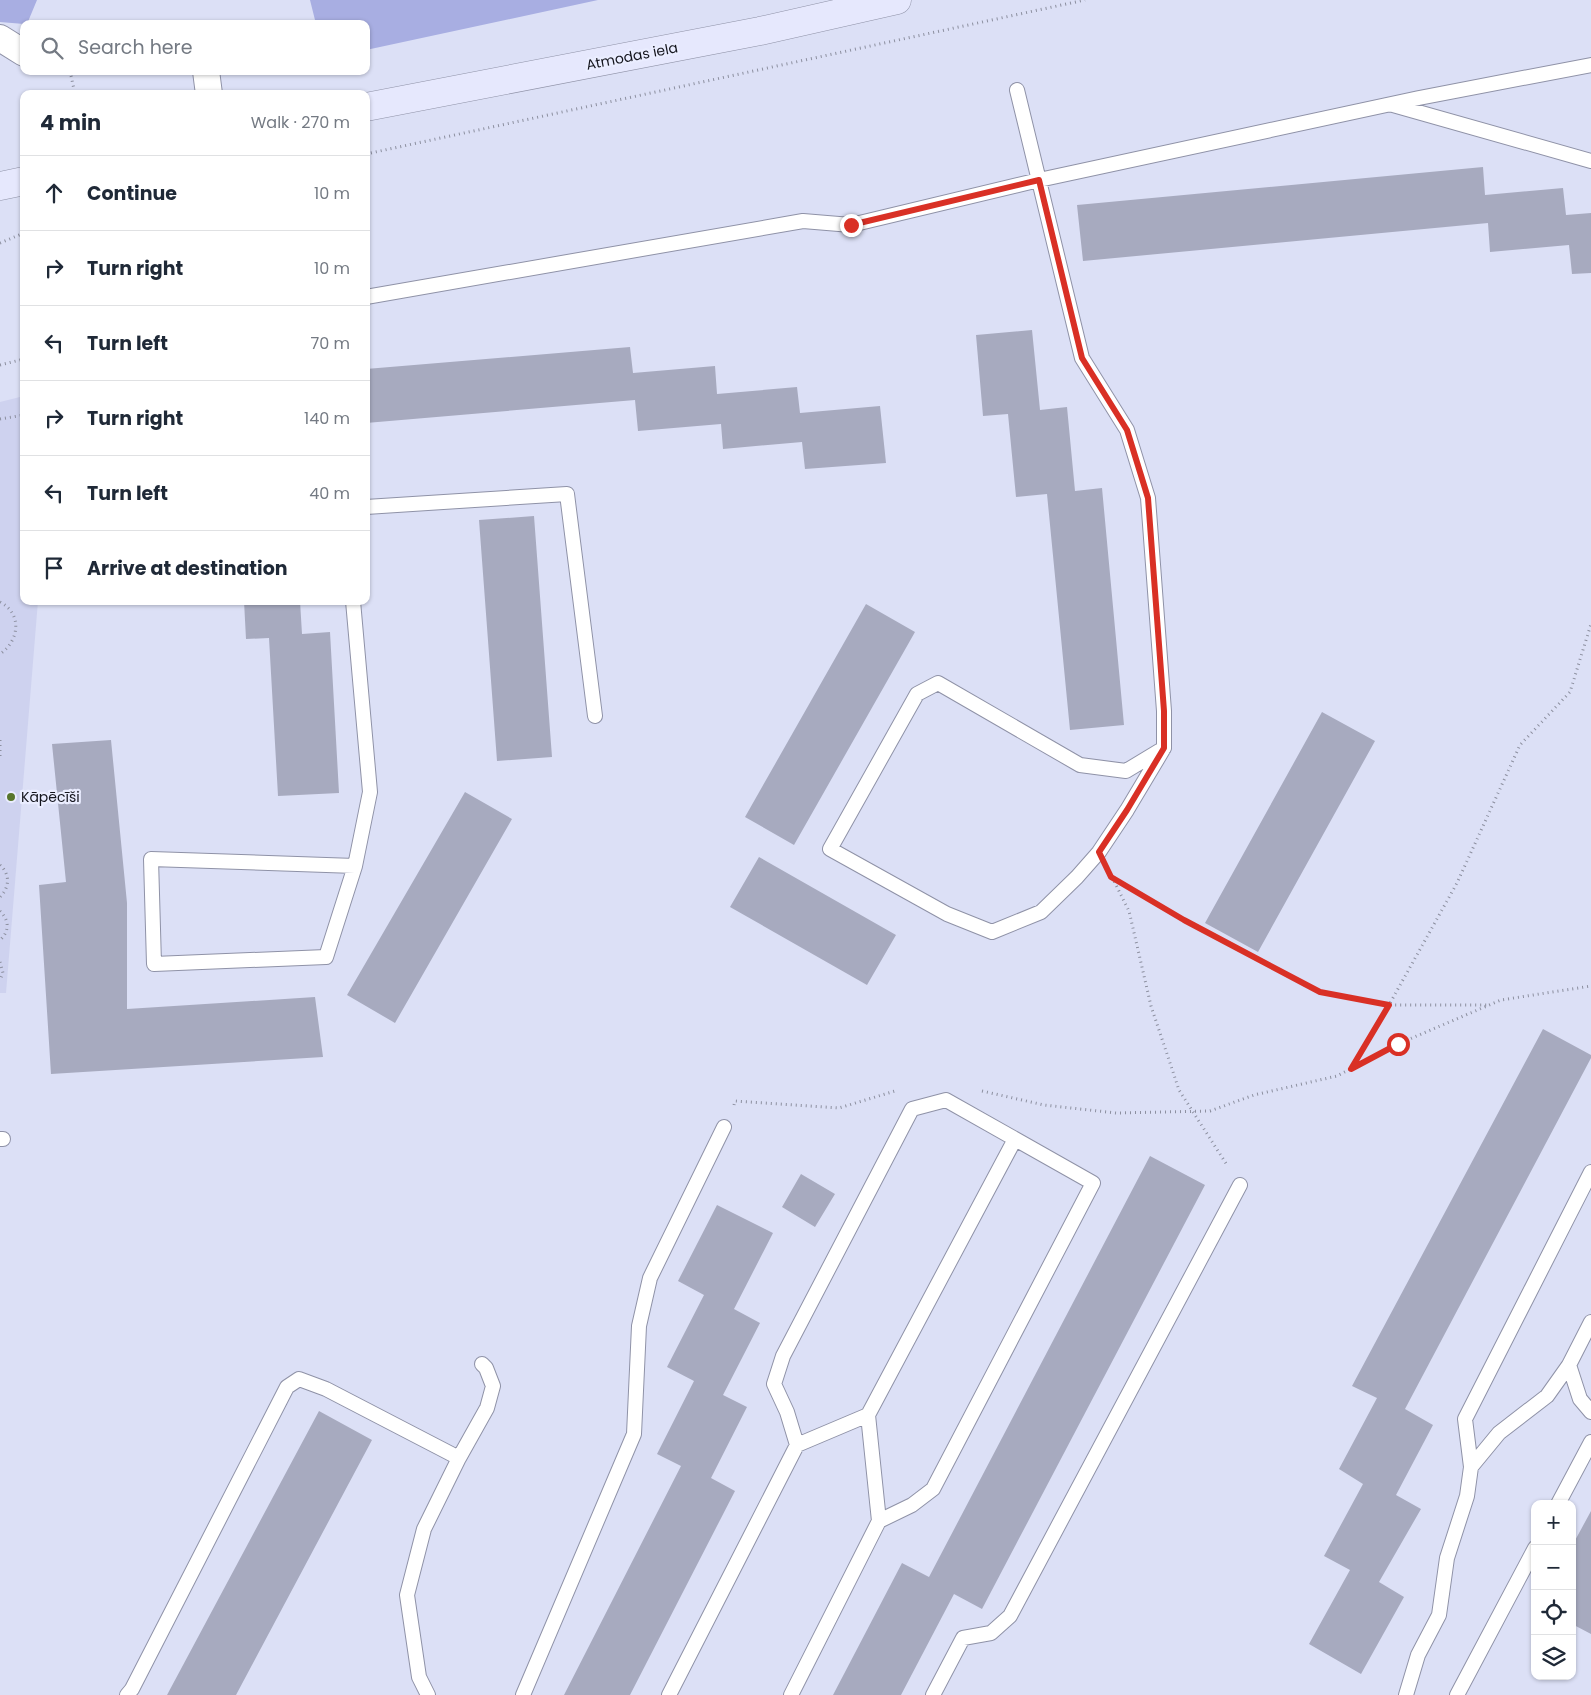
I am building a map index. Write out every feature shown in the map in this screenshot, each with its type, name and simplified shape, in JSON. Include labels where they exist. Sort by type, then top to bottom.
[{"type":"main road","name":"Atmodas iela","points":[[370,105],[760,31],[897,0]]},
{"type":"main road","points":[[0,186],[20,181]]},
{"type":"street","points":[[0,38],[20,50]]},
{"type":"street","points":[[207,75],[208,90]]},
{"type":"lane","points":[[370,296],[803,221],[851,225],[1039,180],[1390,105],[1591,65]]},
{"type":"lane","points":[[1017,90],[1082,358],[1127,430],[1148,498],[1164,711],[1164,748],[1099,852],[1077,877],[1041,912],[992,932],[947,914],[830,849],[917,694],[938,683],[1080,765],[1126,772],[1164,748]]},
{"type":"lane","points":[[1390,105],[1591,161]]},
{"type":"lane","points":[[370,507],[567,494],[595,716]]},
{"type":"lane","points":[[353,605],[370,792],[355,866],[326,957],[154,964],[151,859],[355,866]]},
{"type":"lane","points":[[797,1445],[787,1412],[774,1384],[783,1356],[912,1109],[946,1100],[1093,1183],[933,1489],[912,1505],[880,1520]]},
{"type":"lane","points":[[523,1695],[634,1434],[639,1326],[650,1278],[724,1127]]},
{"type":"lane","points":[[791,1695],[880,1520],[868,1415],[1014,1139]]},
{"type":"lane","points":[[1406,1695],[1418,1654],[1439,1615],[1447,1558],[1468,1496],[1471,1467],[1465,1419],[1591,1172]]},
{"type":"lane","points":[[933,1695],[963,1638],[991,1633],[1010,1616],[1240,1185]]},
{"type":"lane","points":[[1471,1467],[1499,1433],[1547,1396],[1569,1365],[1591,1322]]},
{"type":"lane","points":[[428,1695],[419,1677],[406,1595],[424,1529],[459,1458],[487,1408],[493,1386],[486,1368],[482,1364]]},
{"type":"lane","points":[[1569,1365],[1580,1399],[1591,1412]]},
{"type":"lane","points":[[127,1695],[132,1689],[287,1387],[299,1379],[326,1389],[459,1458]]},
{"type":"lane","points":[[669,1695],[797,1445],[868,1415]]},
{"type":"lane","points":[[1560,1500],[1591,1442]]},
{"type":"lane","points":[[1458,1695],[1531,1556]]},
{"type":"path","points":[[370,153],[1085,0]]},
{"type":"path","points":[[71,75],[73,90]]},
{"type":"path","points":[[0,243],[20,235]]},
{"type":"path","points":[[0,365],[20,360]]},
{"type":"path","points":[[0,419],[20,416]]},
{"type":"path","points":[[0,602],[11,611],[15,620],[16,630],[14,640],[0,654]]},
{"type":"path","points":[[1351,1069],[1457,883],[1520,745],[1570,692],[1591,624]]},
{"type":"path","points":[[0,740],[0,756]]},
{"type":"path","points":[[1099,852],[1129,910],[1151,1006],[1179,1090],[1240,1185]]},
{"type":"path","points":[[0,865],[7,875],[8,882],[6,889],[0,897]]},
{"type":"path","points":[[1111,877],[1184,920],[1320,992],[1389,1005],[1490,1005]]},
{"type":"path","points":[[0,911],[4,915],[7,926],[6,932],[0,940]]},
{"type":"path","points":[[0,962],[3,973],[0,980]]},
{"type":"path","points":[[975,1089],[1044,1105],[1116,1113],[1210,1112],[1254,1095],[1336,1076],[1398,1044],[1501,1000],[1591,986]]},
{"type":"path","points":[[724,1127],[735,1101],[839,1108],[900,1090]]},
{"type":"shaded area","points":[[0,0],[37,0],[29,20],[20,20],[20,24],[0,22]]},
{"type":"shaded area","points":[[310,0],[598,0],[370,49],[370,20],[315,20]]},
{"type":"shaded area","name":"Kāpēcīši","points":[[20,397],[20,605],[38,605],[6,993],[0,993],[0,402]]},
{"type":"building","points":[[1483,167],[1485,195],[1563,188],[1566,215],[1591,213],[1591,273],[1572,274],[1569,245],[1490,252],[1488,223],[1083,261],[1077,205]]},
{"type":"building","points":[[1032,330],[1040,410],[1067,407],[1075,491],[1102,488],[1124,725],[1070,730],[1047,494],[1016,497],[1008,414],[983,416],[976,335]]},
{"type":"building","points":[[630,347],[633,373],[715,366],[717,394],[797,387],[800,413],[880,406],[886,463],[805,469],[802,442],[723,449],[721,424],[638,431],[635,400],[370,423],[370,369]]},
{"type":"building","points":[[534,516],[552,757],[497,761],[479,520]]},
{"type":"building","points":[[866,604],[915,632],[794,845],[745,817]]},
{"type":"building","points":[[244,605],[300,605],[302,634],[330,632],[339,793],[278,796],[269,638],[246,639]]},
{"type":"building","points":[[1322,712],[1375,741],[1258,952],[1205,923]]},
{"type":"building","points":[[111,740],[127,903],[127,1009],[315,997],[323,1057],[51,1074],[39,885],[66,882],[52,744]]},
{"type":"building","points":[[465,792],[512,819],[395,1023],[347,995]]},
{"type":"building","points":[[759,857],[896,935],[867,985],[730,907]]},
{"type":"building","points":[[1543,1029],[1591,1055],[1591,1058],[1405,1409],[1433,1425],[1396,1495],[1421,1509],[1379,1582],[1404,1597],[1361,1674],[1309,1644],[1350,1570],[1324,1556],[1363,1484],[1339,1469],[1377,1398],[1352,1386]]},
{"type":"building","points":[[1150,1156],[1205,1185],[982,1609],[954,1594],[901,1695],[833,1695],[902,1563],[929,1577]]},
{"type":"building","points":[[801,1174],[835,1194],[815,1227],[782,1207]]},
{"type":"building","points":[[717,1205],[773,1233],[734,1309],[760,1323],[723,1395],[747,1407],[711,1478],[735,1491],[630,1695],[564,1695],[681,1466],[657,1454],[694,1381],[667,1367],[704,1295],[678,1281]]},
{"type":"building","points":[[319,1411],[372,1440],[236,1695],[167,1695]]},
{"type":"building","points":[[1591,1511],[1591,1634],[1576,1626],[1576,1539]]},
{"type":"place","name":"Kāpēcīši","points":[[11,797]]},
{"type":"route","points":[[851,225],[1039,180],[1082,358],[1127,430],[1148,498],[1164,711],[1164,748],[1099,852],[1111,877],[1184,920],[1320,992],[1389,1005],[1351,1069],[1398,1044]]}]
